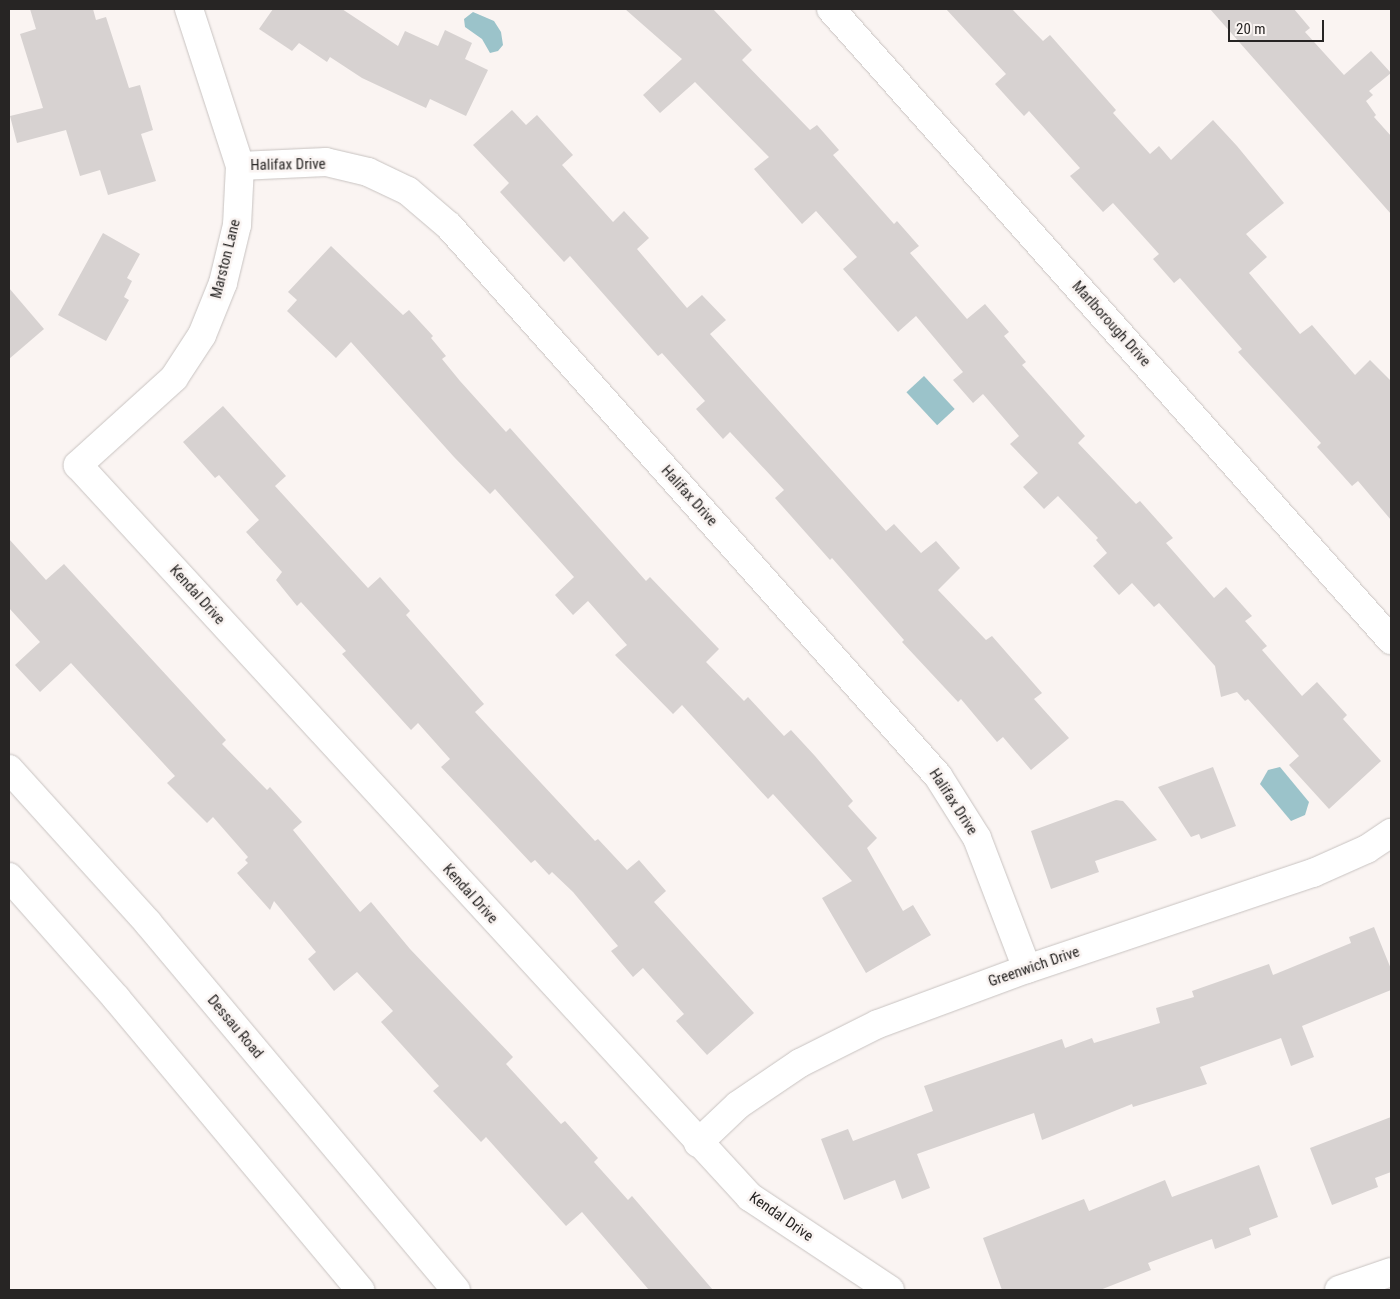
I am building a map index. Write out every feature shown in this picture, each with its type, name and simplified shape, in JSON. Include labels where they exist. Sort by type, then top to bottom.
[{"type":"street","name":"Marston Lane","points":[[78,465],[174,378],[202,335],[222,283],[237,225],[240,166],[189,9]]},
{"type":"street","name":"Marlborough Drive","points":[[831,9],[1391,640]]},
{"type":"street","name":"Halifax Drive","points":[[240,166],[326,162],[368,172],[408,191],[449,226],[938,776],[977,838],[1027,969]]},
{"type":"street","name":"Kendal Drive","points":[[78,465],[698,1143],[750,1197],[890,1290]]},
{"type":"street","name":"Dessau Road","points":[[9,770],[148,924],[456,1290]]},
{"type":"street","name":"Greenwich Drive","points":[[698,1143],[738,1105],[800,1063],[878,1024],[1027,969],[1313,873],[1367,849],[1391,833]]},
{"type":"street","points":[[9,876],[116,998],[360,1290]]},
{"type":"street","points":[[1339,1290],[1391,1272]]},
{"type":"water","points":[[473,12],[494,21],[501,32],[503,45],[498,51],[490,53],[482,39],[465,27],[464,19]]},
{"type":"water","points":[[924,376],[955,409],[937,425],[906,392]]},
{"type":"water","points":[[1280,767],[1309,802],[1305,815],[1291,821],[1260,784],[1268,770]]},
{"type":"building","points":[[30,9],[93,9],[96,20],[106,17],[129,88],[140,85],[153,130],[141,134],[156,181],[108,195],[100,170],[80,176],[66,130],[17,143],[10,116],[43,108],[20,34],[36,29]]},
{"type":"building","points":[[273,9],[342,9],[398,46],[405,31],[438,46],[445,30],[472,43],[465,59],[488,70],[466,116],[430,99],[426,108],[362,78],[330,57],[327,62],[299,43],[292,51],[259,29]]},
{"type":"building","points":[[625,9],[713,9],[752,50],[742,60],[810,130],[817,125],[839,150],[833,155],[894,224],[897,221],[919,246],[910,253],[967,319],[985,304],[1009,332],[1004,336],[1026,362],[1022,365],[1085,436],[1078,443],[1136,504],[1140,501],[1173,538],[1166,543],[1214,598],[1226,587],[1252,616],[1245,621],[1267,646],[1262,650],[1302,696],[1317,682],[1347,715],[1343,719],[1381,761],[1329,809],[1289,765],[1299,756],[1248,699],[1245,701],[1237,692],[1221,697],[1215,666],[1159,603],[1154,607],[1132,583],[1119,595],[1093,566],[1107,553],[1096,540],[1098,538],[1058,496],[1044,509],[1023,487],[1038,473],[1010,444],[1019,436],[983,394],[973,403],[953,380],[963,372],[916,316],[898,332],[843,269],[857,257],[816,211],[802,224],[754,169],[769,157],[695,82],[660,113],[643,95],[682,59]]},
{"type":"building","points":[[946,9],[1012,9],[1043,41],[1050,35],[1116,110],[1113,113],[1150,154],[1159,146],[1171,160],[1213,120],[1237,146],[1284,203],[1246,234],[1267,257],[1249,273],[1300,334],[1312,325],[1355,375],[1370,360],[1391,381],[1391,520],[1358,481],[1352,486],[1317,447],[1321,443],[1238,352],[1242,349],[1180,278],[1174,283],[1153,259],[1159,254],[1113,203],[1103,212],[1070,176],[1080,168],[1029,111],[1024,116],[995,84],[1006,74]]},
{"type":"building","points":[[1210,9],[1294,9],[1310,28],[1305,32],[1344,75],[1371,51],[1391,73],[1369,91],[1373,95],[1366,101],[1376,115],[1374,117],[1391,136],[1391,214]]},
{"type":"building","points":[[512,110],[526,125],[537,115],[573,155],[562,165],[613,222],[624,211],[649,238],[637,249],[687,308],[702,295],[726,320],[710,334],[886,531],[894,524],[921,553],[936,541],[960,568],[938,590],[986,640],[992,636],[1042,693],[1034,699],[1069,738],[1031,770],[1003,737],[997,742],[961,699],[958,702],[902,642],[904,640],[832,558],[830,560],[775,498],[784,490],[730,432],[723,439],[696,409],[705,401],[662,353],[658,356],[570,256],[564,262],[500,192],[509,183],[473,145]]},
{"type":"building","points":[[103,233],[140,254],[127,278],[132,281],[124,297],[129,300],[106,341],[58,315]]},
{"type":"building","points":[[331,246],[403,315],[409,310],[433,336],[431,338],[446,356],[442,359],[506,432],[510,428],[646,581],[650,577],[719,649],[706,662],[744,701],[748,697],[784,736],[791,730],[815,756],[853,801],[848,806],[877,838],[867,848],[903,911],[913,905],[931,935],[866,973],[822,898],[852,881],[773,794],[768,799],[682,705],[673,714],[615,655],[627,645],[588,601],[573,615],[555,595],[574,577],[495,489],[490,494],[454,457],[351,342],[336,358],[287,311],[297,300],[288,292]]},
{"type":"building","points":[[9,288],[44,329],[9,359]]},
{"type":"building","points":[[223,406],[286,476],[275,486],[368,588],[380,577],[410,611],[406,615],[484,704],[475,712],[595,841],[598,839],[627,870],[639,860],[666,891],[654,902],[754,1013],[707,1055],[676,1021],[684,1014],[643,968],[633,977],[611,951],[618,946],[573,892],[552,872],[549,875],[535,860],[531,863],[441,767],[450,759],[418,723],[411,730],[342,654],[346,651],[301,602],[297,606],[276,580],[282,572],[246,532],[259,520],[219,475],[215,478],[183,442]]},
{"type":"building","points":[[9,539],[46,580],[64,564],[226,740],[222,744],[267,790],[270,787],[302,822],[293,830],[360,912],[371,902],[410,949],[513,1057],[506,1064],[561,1124],[565,1121],[598,1158],[594,1162],[628,1200],[632,1196],[713,1290],[649,1290],[582,1212],[566,1226],[486,1137],[481,1142],[433,1091],[439,1086],[381,1022],[393,1011],[357,972],[334,991],[308,959],[316,952],[274,901],[270,910],[237,873],[248,863],[245,860],[248,857],[213,817],[207,823],[167,783],[175,776],[71,663],[40,692],[15,665],[40,642],[9,608]]},
{"type":"building","points":[[1213,767],[1236,826],[1201,839],[1199,834],[1191,837],[1158,787]]},
{"type":"building","points":[[1116,800],[1123,801],[1157,840],[1095,861],[1099,872],[1051,889],[1031,831]]},
{"type":"building","points":[[1374,927],[1391,969],[1391,990],[1302,1026],[1314,1057],[1291,1066],[1281,1038],[1200,1067],[1207,1084],[1133,1107],[1132,1104],[1042,1140],[1034,1113],[917,1154],[930,1188],[902,1199],[895,1180],[844,1200],[821,1139],[848,1129],[853,1141],[933,1111],[924,1086],[1062,1039],[1065,1048],[1092,1038],[1094,1043],[1160,1023],[1156,1008],[1194,997],[1192,991],[1269,964],[1273,975],[1351,943],[1349,937]]},
{"type":"building","points":[[1391,1117],[1391,1172],[1375,1178],[1378,1187],[1332,1205],[1310,1148]]},
{"type":"building","points":[[1259,1165],[1278,1217],[1249,1228],[1251,1235],[1215,1249],[1212,1239],[1148,1263],[1151,1270],[1100,1290],[1002,1290],[983,1238],[1084,1199],[1089,1211],[1165,1180],[1172,1197]]}]
